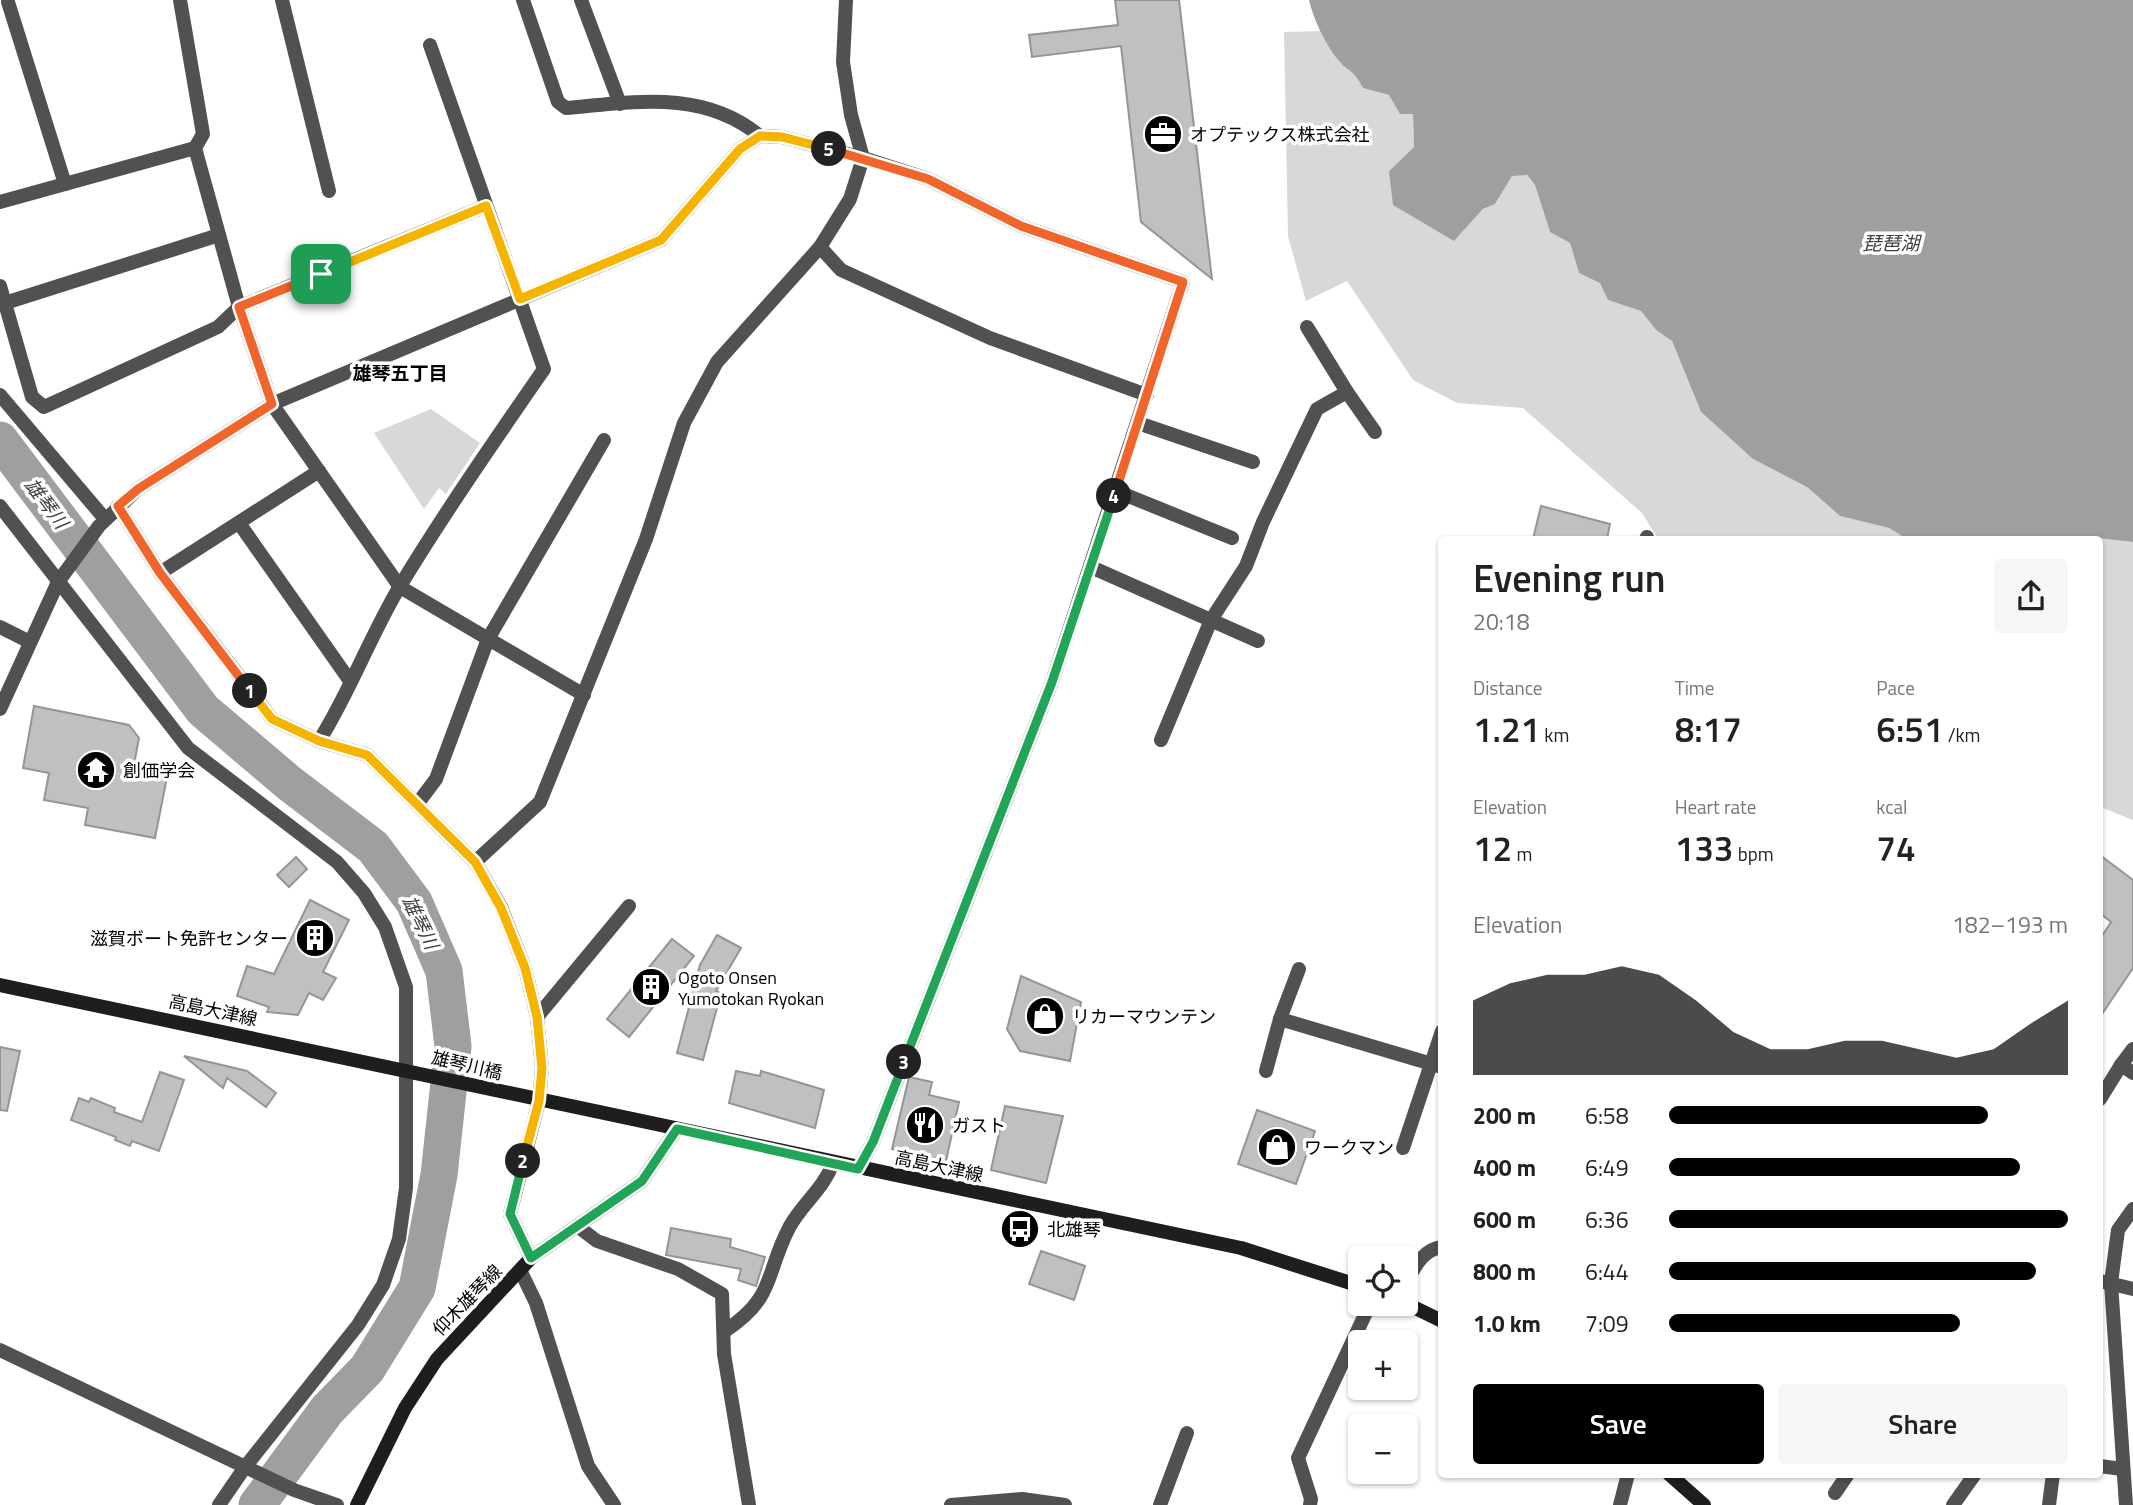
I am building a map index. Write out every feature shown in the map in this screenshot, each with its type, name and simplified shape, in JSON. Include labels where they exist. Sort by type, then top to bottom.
[{"type":"main road","name":"高島大津線","points":[[0,985],[412,1072]]},
{"type":"main road","name":"雄琴川橋","points":[[412,1072],[507,1094]]},
{"type":"main road","name":"高島大津線","points":[[507,1094],[1241,1248],[1348,1282]]},
{"type":"main road","name":"仰木雄琴線","points":[[357,1505],[405,1408],[437,1359],[521,1272],[531,1258],[642,1181],[677,1129]]},
{"type":"main road","points":[[1418,1309],[1438,1319]]},
{"type":"main road","points":[[1674,1478],[1704,1505]]},
{"type":"street","points":[[0,202],[195,148],[203,134],[180,0]]},
{"type":"street","points":[[282,0],[329,191]]},
{"type":"street","points":[[523,0],[558,102],[566,108],[673,100],[742,122],[760,136],[782,137],[863,158],[928,179],[1021,226],[1183,282],[1047,695],[873,1142],[858,1169]]},
{"type":"street","points":[[581,0],[621,104]]},
{"type":"street","points":[[475,862],[540,802],[646,539],[684,423],[717,362],[820,247],[850,199],[863,158],[851,115],[843,62],[846,0]]},
{"type":"street","points":[[8,2],[65,184]]},
{"type":"street","points":[[319,741],[338,711],[349,681],[400,587],[544,369],[430,45]]},
{"type":"street","points":[[0,709],[58,582],[102,522],[138,489],[272,404],[661,240],[740,149],[760,136]]},
{"type":"street","points":[[195,148],[239,307],[272,404],[400,587],[583,695]]},
{"type":"street","points":[[0,286],[32,397],[44,407],[218,327],[239,307],[486,206]]},
{"type":"street","points":[[5,303],[219,235]]},
{"type":"street","points":[[820,247],[841,270],[990,338],[1147,395]]},
{"type":"street","points":[[1307,327],[1346,392],[1375,432]]},
{"type":"street","points":[[1161,740],[1212,620],[1246,566],[1263,523],[1317,410],[1346,392]]},
{"type":"street","points":[[0,395],[102,522]]},
{"type":"street","points":[[1138,423],[1253,462]]},
{"type":"street","points":[[418,803],[436,779],[488,639],[604,440]]},
{"type":"street","points":[[160,573],[319,471]]},
{"type":"street","points":[[1116,491],[1232,538]]},
{"type":"street","points":[[0,506],[188,748],[337,862],[364,894],[385,927],[406,986],[412,1072],[406,1188],[399,1240],[383,1285],[358,1325],[219,1505]]},
{"type":"street","points":[[118,506],[160,573],[272,719],[319,741],[367,755],[475,862],[506,920],[525,968],[537,1017],[542,1068],[539,1101],[510,1214],[531,1258]]},
{"type":"street","points":[[239,523],[349,681]]},
{"type":"street","points":[[1091,567],[1258,641]]},
{"type":"street","points":[[0,627],[30,642]]},
{"type":"street","points":[[537,1017],[629,906]]},
{"type":"street","points":[[1266,1071],[1280,1019],[1299,969]]},
{"type":"street","points":[[1280,1019],[1436,1066],[1403,1148]]},
{"type":"street","points":[[2103,1096],[2127,1069],[2133,1048]]},
{"type":"street","points":[[725,1331],[750,1314],[765,1293],[790,1226],[826,1181],[833,1163]]},
{"type":"street","points":[[2126,1505],[2106,1282],[2118,1230],[2133,1209]]},
{"type":"street","points":[[577,1226],[597,1241],[678,1269],[722,1294],[724,1354],[749,1505]]},
{"type":"street","points":[[1418,1262],[1432,1248],[1438,1247]]},
{"type":"street","points":[[521,1272],[536,1303],[588,1466],[614,1505]]},
{"type":"street","points":[[2106,1282],[2133,1289]]},
{"type":"street","points":[[1310,1505],[1311,1499],[1298,1458],[1364,1316]]},
{"type":"street","points":[[0,1350],[294,1490],[337,1505]]},
{"type":"street","points":[[1160,1505],[1187,1433]]},
{"type":"street","points":[[2103,1466],[2122,1469]]},
{"type":"street","points":[[1620,1505],[1627,1478]]},
{"type":"street","points":[[1835,1493],[1845,1478]]},
{"type":"street","points":[[1953,1505],[1972,1478]]},
{"type":"street","points":[[2049,1505],[2052,1478]]},
{"type":"street","points":[[951,1505],[1022,1499],[1065,1505]]},
{"type":"shaded area","points":[[1321,31],[1339,62],[1356,73],[1363,88],[1389,95],[1400,113],[1413,114],[1414,147],[1389,171],[1454,241],[1483,209],[1495,204],[1512,175],[1526,175],[1535,185],[1550,232],[1570,243],[1579,273],[1600,282],[1608,300],[1641,311],[1656,330],[1672,341],[1701,412],[1753,459],[1807,487],[1840,516],[1889,528],[1902,536],[1656,536],[1642,513],[1523,408],[1457,403],[1413,380],[1347,281],[1306,301],[1288,236],[1284,32]]},
{"type":"shaded area","points":[[431,409],[480,443],[446,494],[439,488],[424,509],[374,433]]},
{"type":"shaded area","points":[[2103,539],[2133,542],[2133,820],[2103,808]]},
{"type":"water","name":"琵琶湖","points":[[1309,0],[2133,0],[2133,542],[2103,539],[2103,536],[1902,536],[1889,528],[1840,516],[1807,487],[1753,459],[1701,412],[1672,341],[1656,330],[1641,311],[1608,300],[1600,283],[1579,273],[1570,243],[1550,232],[1535,185],[1527,175],[1512,176],[1495,204],[1483,209],[1454,241],[1393,205],[1389,171],[1414,147],[1413,114],[1400,114],[1389,95],[1363,88],[1356,77],[1338,60],[1317,24]]},
{"type":"building","name":"オプテックス株式会社","points":[[1115,0],[1179,0],[1212,279],[1141,222],[1121,46],[1032,57],[1029,35],[1118,25]]},
{"type":"building","points":[[1541,506],[1610,524],[1608,536],[1534,536]]},
{"type":"building","name":"創価学会","points":[[34,706],[129,725],[139,738],[134,765],[168,772],[155,838],[85,825],[88,808],[44,800],[49,773],[23,768]]},
{"type":"building","points":[[296,857],[307,869],[289,887],[277,875]]},
{"type":"building","points":[[2103,857],[2133,880],[2133,968],[2103,1013],[2103,934],[2111,922],[2103,915]]},
{"type":"building","name":"滋賀ボート免許センター","points":[[310,900],[349,920],[323,972],[336,978],[323,1000],[309,993],[298,1015],[267,1012],[269,1007],[237,996],[247,966],[274,974]]},
{"type":"building","points":[[717,935],[741,948],[716,991],[721,993],[703,1060],[677,1053],[700,965]]},
{"type":"building","name":"Ogoto Onsen Yumotokan Ryokan","points":[[672,939],[694,956],[629,1037],[607,1019]]},
{"type":"building","name":"リカーマウンテン","points":[[1021,976],[1081,1002],[1070,1061],[1020,1051],[1007,1029]]},
{"type":"building","points":[[0,1047],[20,1051],[7,1111],[0,1110]]},
{"type":"building","points":[[184,1056],[247,1071],[276,1093],[266,1107],[227,1078],[223,1088]]},
{"type":"building","points":[[736,1071],[760,1076],[761,1071],[824,1090],[815,1128],[729,1103]]},
{"type":"building","points":[[160,1072],[184,1080],[159,1151],[132,1141],[130,1146],[115,1140],[116,1137],[71,1120],[79,1098],[89,1102],[91,1098],[115,1108],[114,1112],[142,1122]]},
{"type":"building","name":"ガスト","points":[[909,1077],[932,1082],[929,1095],[959,1102],[946,1161],[892,1149]]},
{"type":"building","points":[[1005,1106],[1063,1116],[1046,1183],[991,1170]]},
{"type":"building","name":"ワークマン","points":[[1257,1110],[1315,1131],[1296,1184],[1238,1164]]},
{"type":"building","points":[[671,1228],[731,1239],[730,1247],[765,1257],[756,1286],[738,1280],[741,1269],[666,1255]]},
{"type":"building","points":[[1041,1251],[1085,1266],[1074,1300],[1029,1284]]},
{"type":"waterway","name":"雄琴川","points":[[0,440],[203,710],[289,783],[373,847],[414,902],[444,971],[453,1046],[439,1175],[417,1288],[367,1369],[327,1410],[257,1505]]},
{"type":"place","name":"オプテックス株式会社","points":[[1163,134]]},
{"type":"place","name":"創価学会","points":[[96,770]]},
{"type":"place","name":"滋賀ボート免許センター","points":[[315,938]]},
{"type":"place","name":"Ogoto Onsen Yumotokan Ryokan","points":[[651,987]]},
{"type":"place","name":"リカーマウンテン","points":[[1045,1016]]},
{"type":"place","name":"ガスト","points":[[925,1125]]},
{"type":"place","name":"ワークマン","points":[[1277,1147]]},
{"type":"place","name":"北雄琴","points":[[1020,1229]]},
{"type":"district","name":"雄琴五丁目","points":[[400,372]]},
{"type":"route","points":[[760,136],[782,137],[863,158],[928,179],[1021,226],[1183,282],[1052,682],[873,1142],[858,1169],[677,1129],[642,1181],[531,1258],[510,1214],[539,1101],[542,1068],[537,1017],[525,968],[501,908],[475,862],[367,755],[319,741],[272,719],[160,573],[118,506],[138,489],[272,404],[239,307],[321,274],[486,206],[520,299],[661,240],[683,217],[716,174],[740,149],[760,136]]}]
